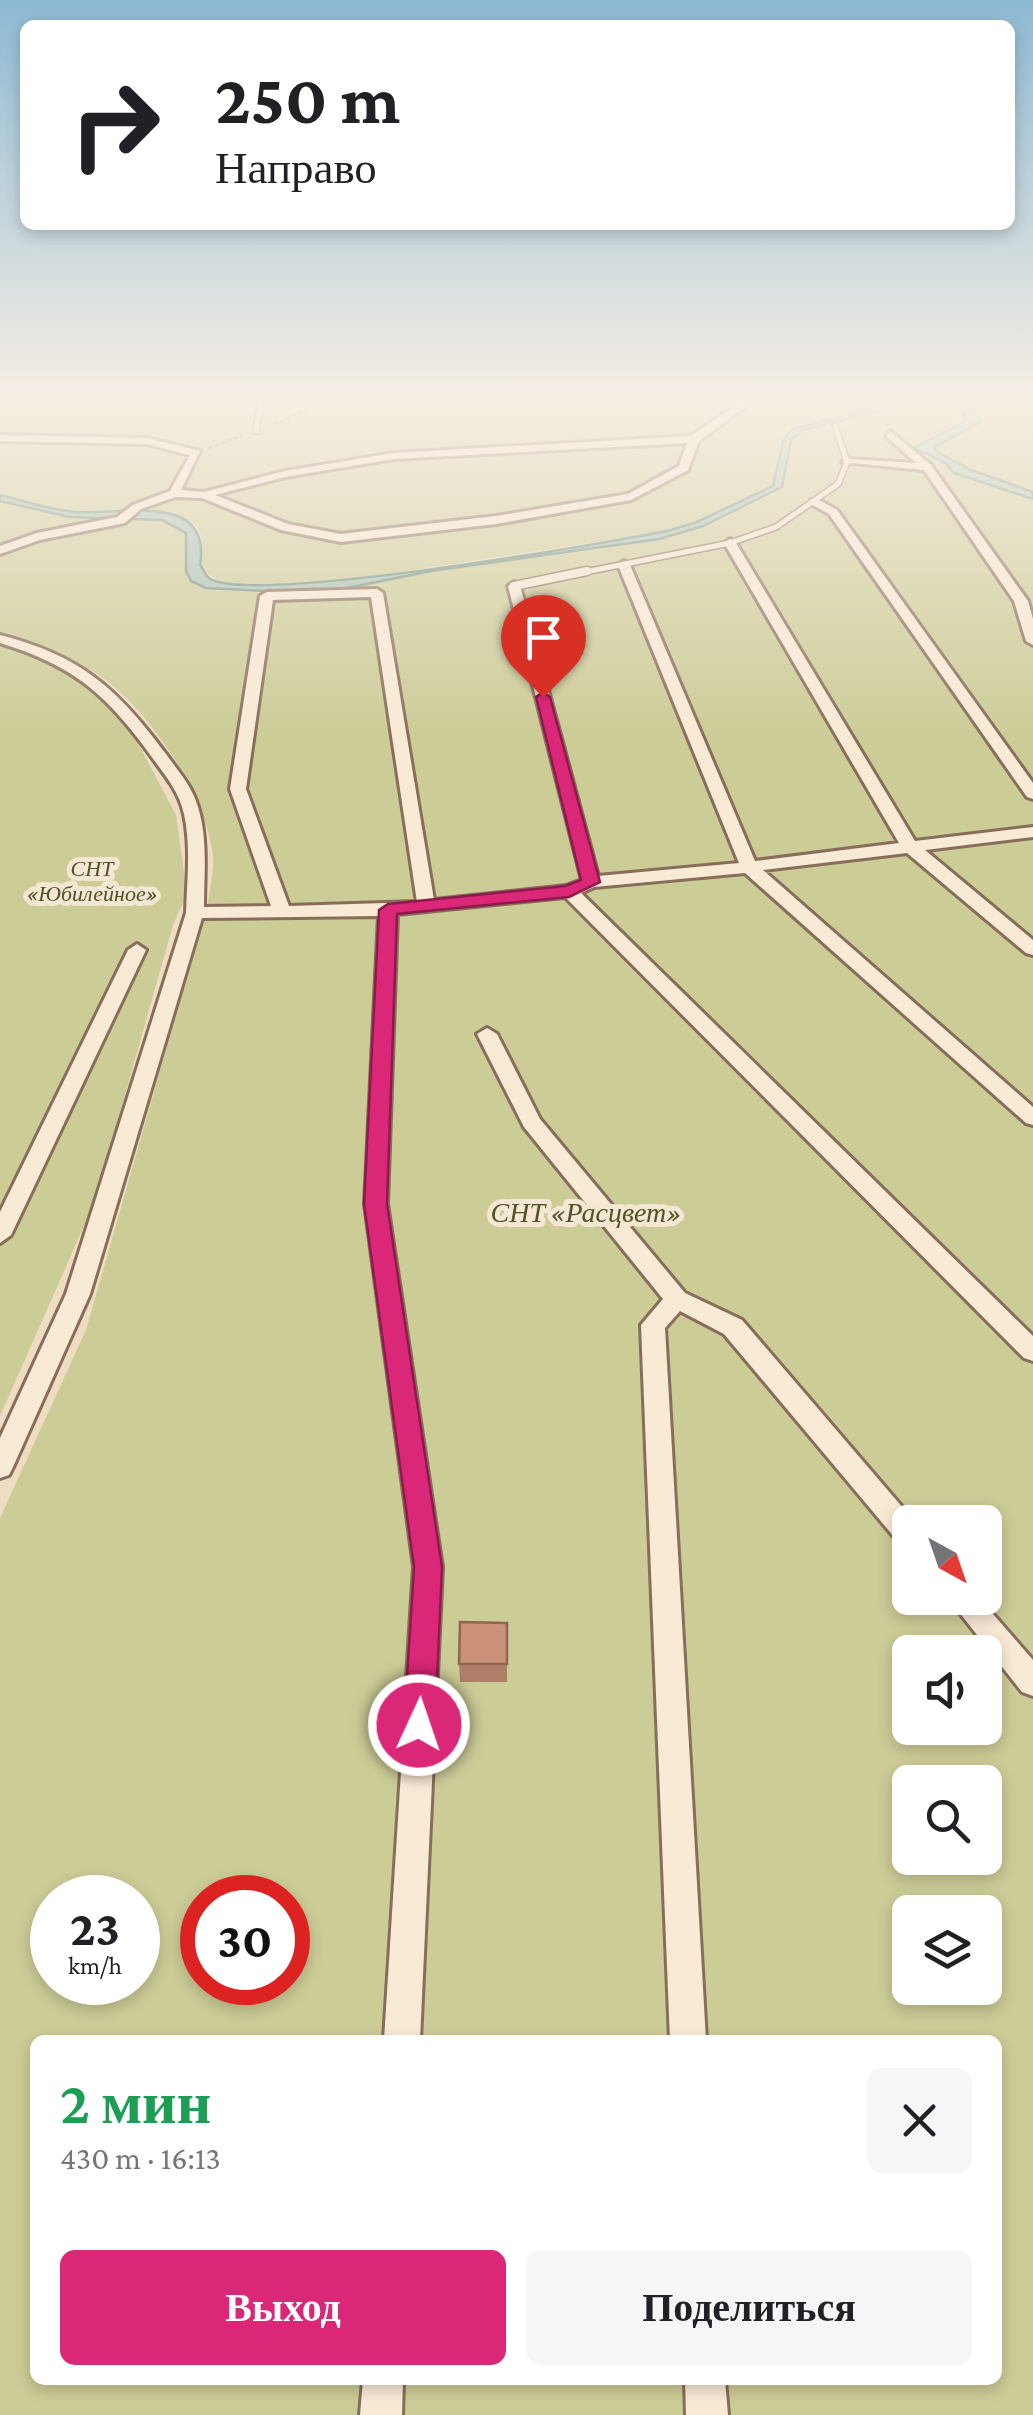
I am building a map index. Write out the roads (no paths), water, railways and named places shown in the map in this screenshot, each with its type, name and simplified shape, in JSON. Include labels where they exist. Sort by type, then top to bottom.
[{"type":"street","points":[[0,550],[37,537],[121,520],[129,514]]},
{"type":"street","points":[[251,514],[285,527],[341,538],[533,514]]},
{"type":"street","points":[[834,514],[1033,794]]},
{"type":"street","points":[[959,514],[1021,601],[1033,641]]},
{"type":"street","points":[[0,530],[37,537]]},
{"type":"street","points":[[730,543],[910,847],[1033,949]]},
{"type":"street","points":[[624,566],[750,868],[1033,1118]]},
{"type":"street","points":[[514,586],[591,882]]},
{"type":"street","points":[[281,909],[238,789],[266,596],[285,595],[377,592],[426,903]]},
{"type":"street","points":[[0,639],[48,652],[90,675],[124,706],[188,799],[195,849],[195,913],[78,1294],[0,1467]]},
{"type":"street","points":[[195,913],[388,910],[569,891],[591,882],[750,868],[1033,832]]},
{"type":"street","points":[[569,891],[1033,1352]]},
{"type":"street","points":[[388,910],[376,1204],[428,1567],[402,2035]]},
{"type":"street","points":[[0,1235],[137,950]]},
{"type":"street","points":[[487,1034],[531,1122],[677,1299],[734,1326],[892,1515]]},
{"type":"street","points":[[677,1299],[652,1324],[688,2035]]},
{"type":"street","points":[[976,1615],[1033,1682]]},
{"type":"street","points":[[381,2415],[383,2385]]},
{"type":"street","points":[[705,2385],[706,2415]]},
{"type":"lane","points":[[514,586],[730,543],[776,527],[797,514]]},
{"type":"park label","name":"СНТ «Юбилейное»","points":[[92,880]]},
{"type":"park label","name":"СНТ «Расцвет»","points":[[586,1212]]}]
